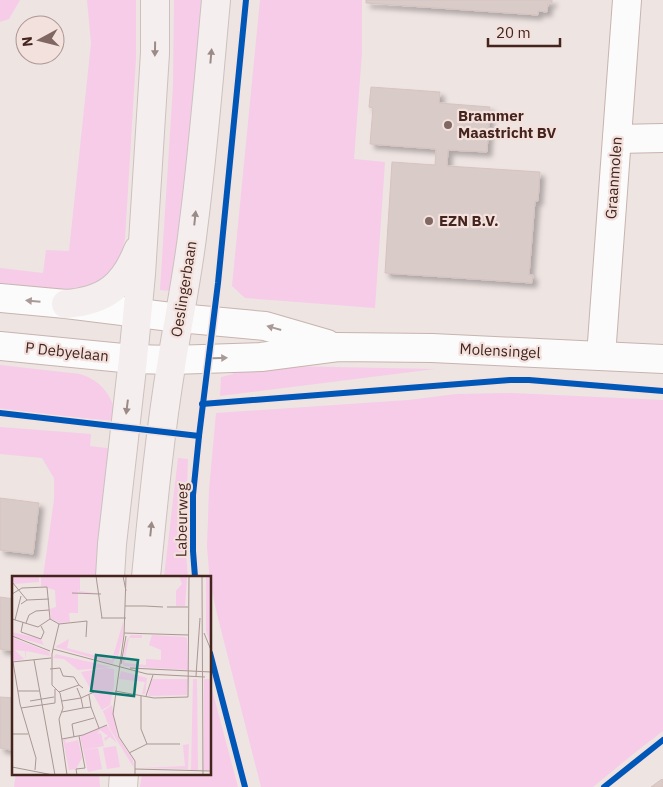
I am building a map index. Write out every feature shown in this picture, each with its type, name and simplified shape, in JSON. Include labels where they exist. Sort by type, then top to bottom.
[{"type":"main road","points":[[110,576],[137,313],[155,53],[156,0]]},
{"type":"main road","name":"Oeslingerbaan","points":[[146,576],[160,439],[193,230],[216,0]]},
{"type":"main road","points":[[66,304],[87,302],[112,289],[121,281],[132,264],[143,237]]},
{"type":"main road","points":[[112,774],[113,787]]},
{"type":"main road","points":[[122,787],[124,774]]},
{"type":"street","name":"Graanmolen","points":[[601,356],[626,0]]},
{"type":"street","points":[[617,138],[663,138]]},
{"type":"street","points":[[0,298],[66,304]]},
{"type":"street","name":"Molensingel","points":[[66,304],[265,326],[338,347]]},
{"type":"street","name":"P Debyelaan","points":[[0,346],[133,359]]},
{"type":"street","name":"Molensingel","points":[[133,359],[172,360],[261,357],[338,347],[432,348],[663,359]]},
{"type":"shaded area","points":[[0,0],[20,0],[9,19],[0,22]]},
{"type":"shaded area","points":[[87,0],[136,0],[136,58],[125,239],[121,255],[113,269],[104,279],[86,287],[68,290],[0,283],[0,268],[43,273],[46,250],[69,251],[91,43]]},
{"type":"shaded area","points":[[174,0],[204,0],[171,291],[160,290],[173,86]]},
{"type":"shaded area","points":[[260,0],[362,0],[362,53],[354,159],[385,162],[375,308],[245,298],[232,286]]},
{"type":"shaded area","points":[[0,365],[80,374],[88,377],[106,392],[118,421],[0,412]]},
{"type":"shaded area","points":[[233,366],[435,369],[220,396],[221,377],[233,374]]},
{"type":"shaded area","points":[[512,393],[663,400],[663,731],[593,787],[261,787],[217,614],[209,576],[207,547],[209,490],[216,413],[408,400],[456,394]]},
{"type":"shaded area","points":[[0,427],[91,434],[90,446],[115,449],[100,576],[43,576],[54,500],[54,478],[42,458],[0,454]]},
{"type":"shaded area","points":[[178,458],[188,459],[185,542],[188,576],[164,576]]},
{"type":"shaded area","points":[[211,686],[238,787],[140,787],[142,774],[211,774]]},
{"type":"shaded area","points":[[16,774],[99,774],[100,787],[14,787]]},
{"type":"building","points":[[366,0],[552,0],[552,3],[548,3],[547,12],[538,11],[538,15],[366,3]]},
{"type":"building","points":[[371,87],[440,92],[439,103],[490,107],[487,152],[448,150],[447,166],[540,172],[538,201],[535,201],[529,275],[533,275],[532,283],[385,273],[392,162],[435,165],[436,149],[370,144],[373,108],[369,107]]},
{"type":"building","points":[[0,498],[39,503],[33,554],[0,550]]},
{"type":"building","points":[[0,597],[12,599],[12,651],[0,649]]},
{"type":"building","points":[[0,697],[12,698],[11,750],[0,748]]},
{"type":"building","points":[[662,779],[663,787],[651,787]]},
{"type":"cycle path","name":"Labeurweg","points":[[195,576],[193,495],[218,283],[246,0]]},
{"type":"cycle path","points":[[202,404],[510,380],[663,391]]},
{"type":"cycle path","points":[[0,413],[199,436]]},
{"type":"cycle path","points":[[211,657],[245,787]]},
{"type":"cycle path","points":[[604,787],[663,740]]},
{"type":"place","name":"Brammer Maastricht BV","points":[[448,125]]},
{"type":"place","name":"EZN B.V.","points":[[429,221]]}]
